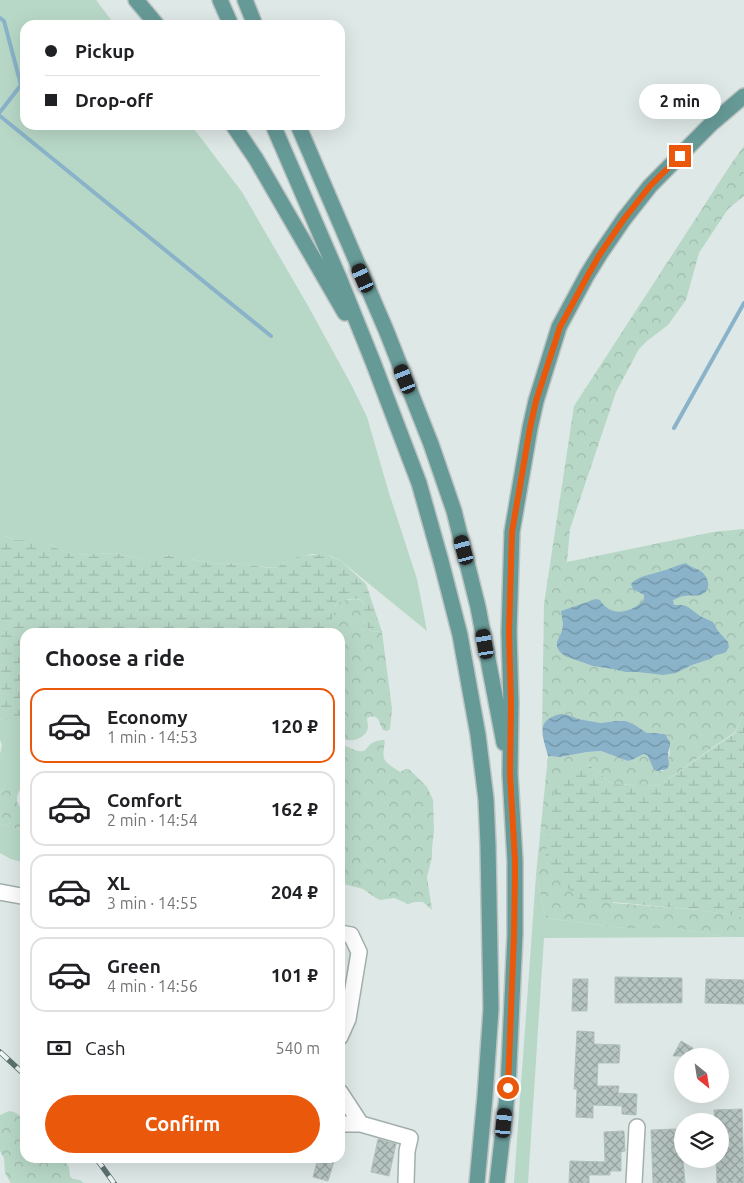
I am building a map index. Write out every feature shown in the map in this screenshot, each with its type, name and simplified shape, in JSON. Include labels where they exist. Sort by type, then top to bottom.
[{"type":"main road","points":[[136,0],[153,20]]},
{"type":"main road","points":[[220,0],[228,20]]},
{"type":"main road","points":[[245,0],[253,20]]},
{"type":"main road","points":[[497,1183],[508,1088],[514,934],[515,860],[510,774],[509,632],[512,532],[536,401],[563,320],[600,254],[650,186],[711,124],[744,96]]},
{"type":"main road","points":[[236,130],[256,158],[373,362]]},
{"type":"main road","points":[[275,130],[340,280],[419,483],[460,635],[478,736],[486,799],[488,845],[491,1009],[477,1183]]},
{"type":"main road","points":[[300,130],[386,330],[431,444],[454,511],[478,607],[510,774]]},
{"type":"street","points":[[0,892],[20,896]]},
{"type":"street","points":[[345,1026],[348,1019],[359,952],[346,934]]},
{"type":"street","points":[[345,1100],[361,1124]]},
{"type":"street","points":[[345,1124],[361,1124],[410,1138],[407,1151],[406,1183]]},
{"type":"street","points":[[634,1183],[637,1127]]},
{"type":"green space","points":[[0,0],[96,0],[111,20],[20,20],[20,130],[195,130],[242,192],[307,304],[367,417],[417,579],[427,631],[341,561],[331,556],[312,554],[289,560],[274,568],[243,563],[214,564],[191,559],[180,559],[171,555],[157,559],[143,559],[115,553],[75,555],[48,543],[11,539],[7,536],[0,538]]},
{"type":"green space","points":[[744,146],[744,196],[728,209],[699,253],[686,300],[668,325],[639,349],[616,392],[570,529],[567,562],[713,532],[744,529],[744,711],[735,732],[658,786],[612,784],[588,764],[613,903],[700,910],[744,917],[744,937],[728,937],[675,928],[623,928],[546,918],[536,875],[548,756],[560,757],[601,751],[628,761],[643,754],[647,755],[656,770],[663,771],[670,750],[670,742],[665,734],[647,733],[626,721],[601,723],[578,719],[545,723],[542,730],[544,604],[574,406]]},
{"type":"green space","points":[[7,536],[11,539],[48,543],[75,555],[115,553],[143,559],[157,559],[171,555],[180,559],[191,559],[214,564],[243,563],[274,568],[301,556],[325,554],[341,561],[366,584],[382,632],[370,631],[363,620],[364,604],[361,600],[357,599],[346,600],[335,606],[336,611],[333,614],[331,625],[324,628],[20,628],[20,720],[0,720],[0,538]]},
{"type":"green space","points":[[355,599],[362,601],[365,625],[370,631],[382,632],[392,709],[390,729],[387,731],[383,730],[376,717],[367,718],[368,727],[366,733],[354,740],[345,740],[345,628],[323,628],[327,626],[337,604]]},
{"type":"green space","points":[[744,711],[744,917],[700,910],[579,899],[544,864],[557,779],[588,764],[612,784],[658,786],[735,733]]},
{"type":"green space","points":[[0,720],[20,720],[20,790],[17,796],[8,792],[0,793],[0,754],[2,745],[0,740]]},
{"type":"green space","points":[[384,740],[385,742],[383,754],[385,760],[400,772],[406,769],[410,770],[427,787],[433,800],[434,830],[432,857],[427,877],[432,910],[423,902],[408,904],[394,898],[380,900],[363,889],[345,884],[345,746],[357,751],[363,751],[373,742]]},
{"type":"green space","points":[[7,790],[17,796],[17,802],[20,807],[20,830],[0,824],[0,793]]},
{"type":"green space","points":[[0,824],[20,830],[20,862],[0,853]]},
{"type":"green space","points":[[536,875],[546,918],[623,928],[675,928],[728,937],[544,938],[528,1183],[514,1183]]},
{"type":"green space","points":[[9,1111],[20,1116],[20,1163],[66,1163],[69,1167],[70,1176],[84,1183],[11,1183],[5,1173],[4,1158],[0,1151],[0,1115]]},
{"type":"water","points":[[686,563],[703,573],[708,582],[708,589],[700,595],[683,596],[673,600],[674,605],[688,607],[700,616],[713,622],[728,642],[729,647],[726,652],[676,673],[663,675],[626,672],[593,666],[565,656],[560,652],[557,642],[563,624],[561,611],[596,599],[615,611],[621,612],[633,608],[644,600],[644,595],[633,589],[631,584],[634,581]]},
{"type":"water","points":[[561,714],[601,723],[626,721],[647,733],[665,734],[670,742],[668,753],[669,765],[667,769],[654,770],[647,755],[643,754],[628,761],[601,751],[560,757],[548,756],[542,730],[547,720]]},
{"type":"building","points":[[615,977],[682,978],[682,1003],[615,1003]]},
{"type":"building","points":[[573,979],[588,979],[587,1011],[572,1011]]},
{"type":"building","points":[[706,979],[744,980],[744,1004],[705,1003]]},
{"type":"building","points":[[577,1031],[594,1032],[594,1044],[620,1045],[619,1063],[598,1063],[597,1086],[619,1086],[618,1093],[637,1094],[636,1115],[622,1114],[622,1106],[593,1105],[593,1118],[576,1117],[577,1089],[574,1089]]},
{"type":"building","points":[[681,1041],[693,1048],[677,1048]]},
{"type":"building","points":[[742,1109],[744,1183],[717,1183],[716,1168],[729,1168],[729,1113],[714,1113],[714,1110]]},
{"type":"building","points":[[674,1129],[674,1168],[684,1168],[685,1183],[653,1183],[651,1130]]},
{"type":"building","points":[[624,1131],[625,1151],[621,1152],[621,1171],[610,1171],[610,1175],[589,1175],[589,1183],[569,1183],[570,1161],[605,1162],[604,1132]]},
{"type":"building","points":[[378,1139],[396,1144],[389,1176],[371,1172]]},
{"type":"building","points":[[317,1163],[333,1163],[328,1181],[313,1177]]},
{"type":"waterway","points":[[0,18],[4,21],[20,81]]},
{"type":"waterway","points":[[0,112],[20,86]]},
{"type":"waterway","points":[[0,116],[271,336]]},
{"type":"waterway","points":[[674,428],[744,303]]},
{"type":"railway","points":[[0,1052],[20,1070]]},
{"type":"railway","points":[[100,1163],[114,1183]]},
{"type":"route","points":[[508,1088],[515,879],[510,774],[509,632],[512,532],[530,428],[549,357],[571,304],[600,254],[624,219],[650,186],[680,156]]}]
